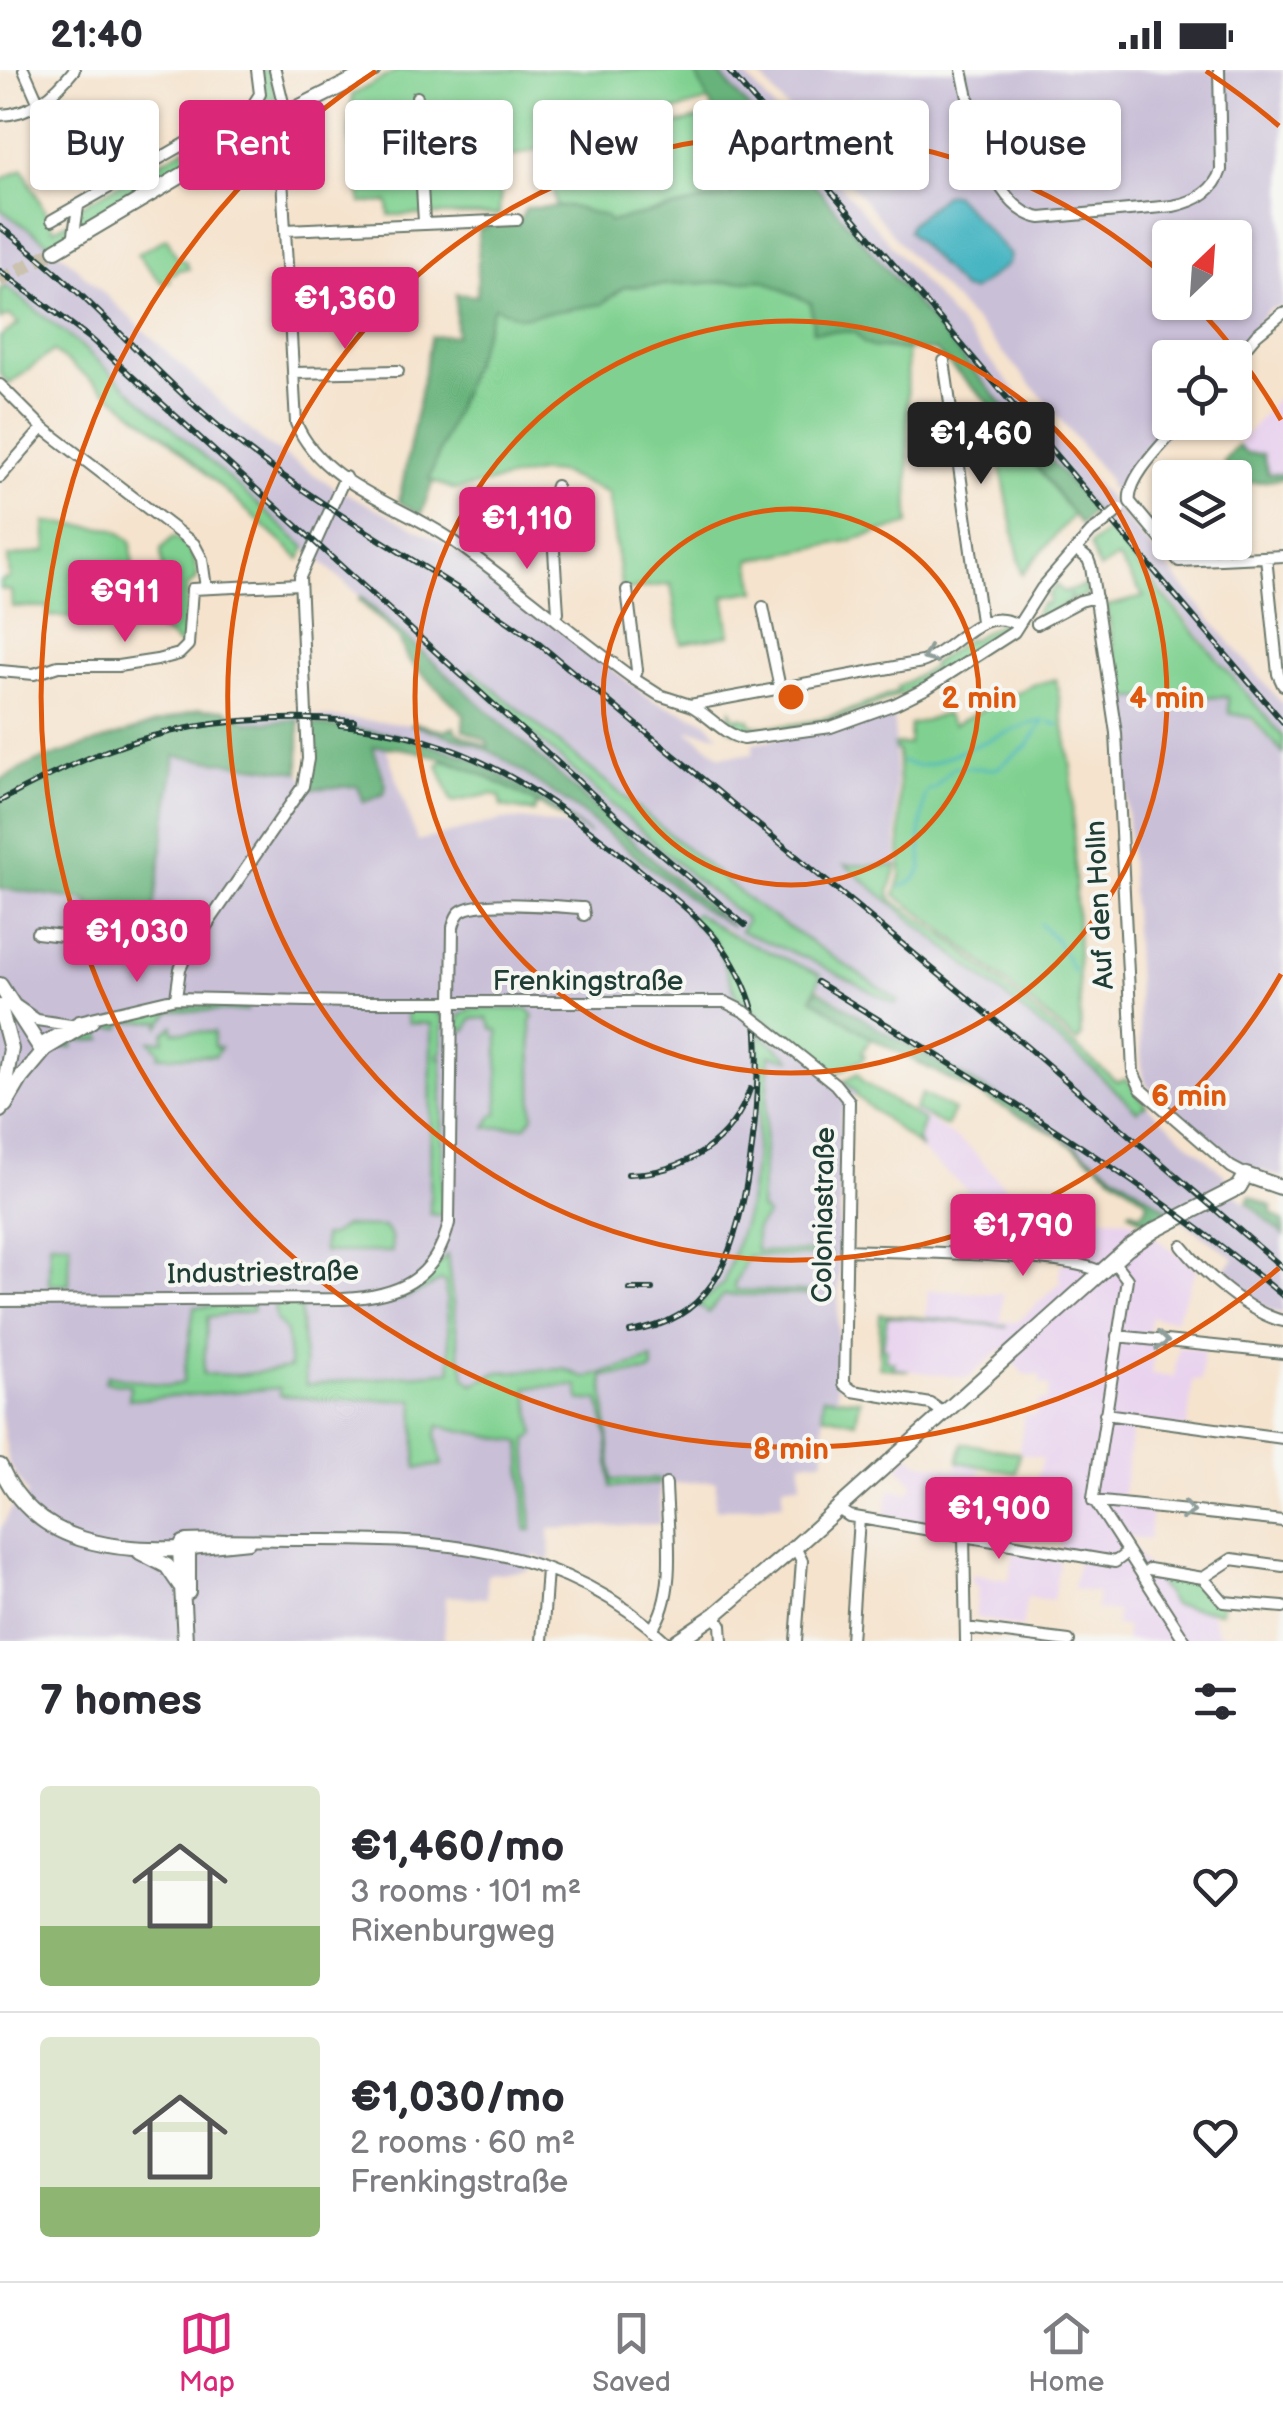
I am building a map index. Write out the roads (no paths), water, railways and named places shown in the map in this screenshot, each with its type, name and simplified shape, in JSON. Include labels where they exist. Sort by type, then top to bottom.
[{"type":"street","points":[[24,70],[37,100]]},
{"type":"street","points":[[44,100],[74,70]]},
{"type":"street","points":[[73,241],[78,207],[83,200],[253,105],[260,94],[257,70]]},
{"type":"street","points":[[275,70],[282,100]]},
{"type":"street","points":[[962,70],[980,138],[996,178],[1014,205],[1041,218],[1172,206],[1206,192],[1220,170],[1219,70]]},
{"type":"street","points":[[313,100],[369,71]]},
{"type":"street","points":[[417,97],[424,222]]},
{"type":"street","points":[[0,115],[30,107]]},
{"type":"street","points":[[56,250],[179,178]]},
{"type":"street","points":[[283,190],[296,423],[300,435],[320,458],[345,477],[449,538],[634,679],[659,695],[707,714],[730,734],[744,738],[831,727],[912,696],[1006,639],[1076,548],[1125,505],[1138,476],[1167,440]]},
{"type":"street","points":[[52,220],[78,207]]},
{"type":"street","points":[[286,230],[517,220]]},
{"type":"street","points":[[1252,340],[1283,313]]},
{"type":"street","points":[[944,361],[981,621]]},
{"type":"street","points":[[293,373],[398,371]]},
{"type":"street","points":[[0,386],[43,428],[194,544],[202,559],[201,588]]},
{"type":"street","points":[[0,477],[43,428]]},
{"type":"street","points":[[176,998],[180,969],[187,954],[303,786],[308,759],[300,584],[345,477]]},
{"type":"street","points":[[555,618],[558,613],[551,503],[556,486]]},
{"type":"street","points":[[1125,505],[1179,561],[1283,556]]},
{"type":"street","name":"Auf den Holln","points":[[1076,548],[1090,563],[1116,734],[1133,1072],[1141,1089],[1231,1167],[1283,1188]]},
{"type":"street","points":[[1266,557],[1278,674],[1283,684]]},
{"type":"street","points":[[0,671],[42,674],[58,666],[118,666],[179,654],[188,645],[192,589],[300,584]]},
{"type":"street","points":[[627,590],[638,670],[634,679]]},
{"type":"street","points":[[1037,624],[1080,600],[1096,598]]},
{"type":"street","points":[[763,607],[780,688]]},
{"type":"street","points":[[690,705],[922,662],[936,657],[981,621],[1005,618],[1018,624]]},
{"type":"street","name":"Frenkingstraße","points":[[451,1002],[453,927],[462,910],[482,906],[559,906],[583,908],[584,916]]},
{"type":"street","points":[[37,933],[174,949],[187,954]]},
{"type":"street","points":[[0,985],[12,1049],[0,1112]]},
{"type":"street","name":"Frenkingstraße","points":[[39,1048],[72,1024],[176,998],[725,1002]]},
{"type":"street","name":"Industriestraße","points":[[0,1301],[343,1299],[381,1295],[409,1285],[439,1254],[449,1223],[451,1002]]},
{"type":"street","name":"Coloniastraße","points":[[725,1002],[745,1012],[847,1096],[847,1389],[931,1404],[944,1413]]},
{"type":"street","points":[[4,1003],[37,1020],[72,1024]]},
{"type":"street","points":[[4,1003],[39,1048]]},
{"type":"street","name":"Frenkingstraße","points":[[39,1048],[107,1014]]},
{"type":"street","points":[[4,1087],[20,1062],[39,1048]]},
{"type":"street","points":[[0,1112],[39,1048]]},
{"type":"street","points":[[677,1641],[796,1547],[1113,1261],[1154,1230],[1239,1187],[1246,1176]]},
{"type":"street","points":[[1182,1246],[1255,1311],[1283,1321]]},
{"type":"street","points":[[847,1250],[1030,1260],[1086,1265],[1100,1272]]},
{"type":"street","points":[[1113,1261],[1126,1279],[1093,1501],[1184,1641]]},
{"type":"street","points":[[1117,1336],[1283,1352]]},
{"type":"street","points":[[1105,1414],[1283,1438]]},
{"type":"street","points":[[0,1466],[27,1508],[60,1531],[134,1550],[166,1566],[180,1586]]},
{"type":"street","points":[[652,1629],[664,1612],[668,1593],[666,1484]]},
{"type":"street","points":[[1093,1501],[1283,1521]]},
{"type":"street","points":[[838,1509],[859,1518],[1114,1562],[1126,1553]]},
{"type":"street","points":[[851,1641],[859,1518]]},
{"type":"street","points":[[964,1536],[966,1641]]},
{"type":"street","points":[[134,1550],[260,1540],[435,1542],[497,1553],[547,1569],[600,1594],[665,1641]]},
{"type":"street","points":[[92,1541],[185,1546]]},
{"type":"street","points":[[185,1546],[180,1586],[185,1641]]},
{"type":"street","points":[[184,1623],[185,1546]]},
{"type":"street","points":[[796,1547],[802,1562],[796,1641]]},
{"type":"street","points":[[1203,1578],[1232,1559],[1283,1566]]},
{"type":"street","points":[[542,1641],[547,1569]]},
{"type":"street","points":[[1149,1569],[1203,1578],[1224,1602],[1283,1607]]},
{"type":"street","points":[[715,1614],[722,1641]]},
{"type":"street","points":[[966,1628],[1069,1641]]},
{"type":"water","points":[[954,194],[1010,255],[1008,264],[972,291],[962,289],[908,231],[910,224],[944,195]]},
{"type":"waterway","points":[[902,762],[930,764],[1044,721]]},
{"type":"waterway","points":[[927,791],[954,767],[996,769],[1028,745],[1043,722]]},
{"type":"waterway","points":[[1049,722],[1059,725]]},
{"type":"waterway","points":[[901,887],[914,880],[922,869],[920,836],[925,795]]},
{"type":"waterway","points":[[1040,924],[1057,941],[1074,972]]},
{"type":"tunnel","points":[[0,281],[56,250]]},
{"type":"railway","points":[[728,70],[1283,722]]},
{"type":"railway","points":[[0,227],[64,279],[182,394],[244,447],[316,499],[538,643],[1027,1047],[1283,1268]]},
{"type":"railway","points":[[0,271],[91,339],[621,820],[745,925]]},
{"type":"railway","points":[[0,801],[88,758],[170,732],[256,720],[354,721]]},
{"type":"railway","points":[[340,725],[428,741],[502,772],[537,793],[688,910],[710,931],[743,982],[756,1023],[758,1060],[750,1163],[735,1232],[725,1261],[696,1303],[665,1322],[630,1332]]},
{"type":"railway","points":[[817,982],[1114,1169],[1283,1296]]},
{"type":"railway","points":[[628,1174],[668,1168],[703,1151],[731,1125],[750,1089]]},
{"type":"railway","points":[[629,1289],[652,1289]]}]
